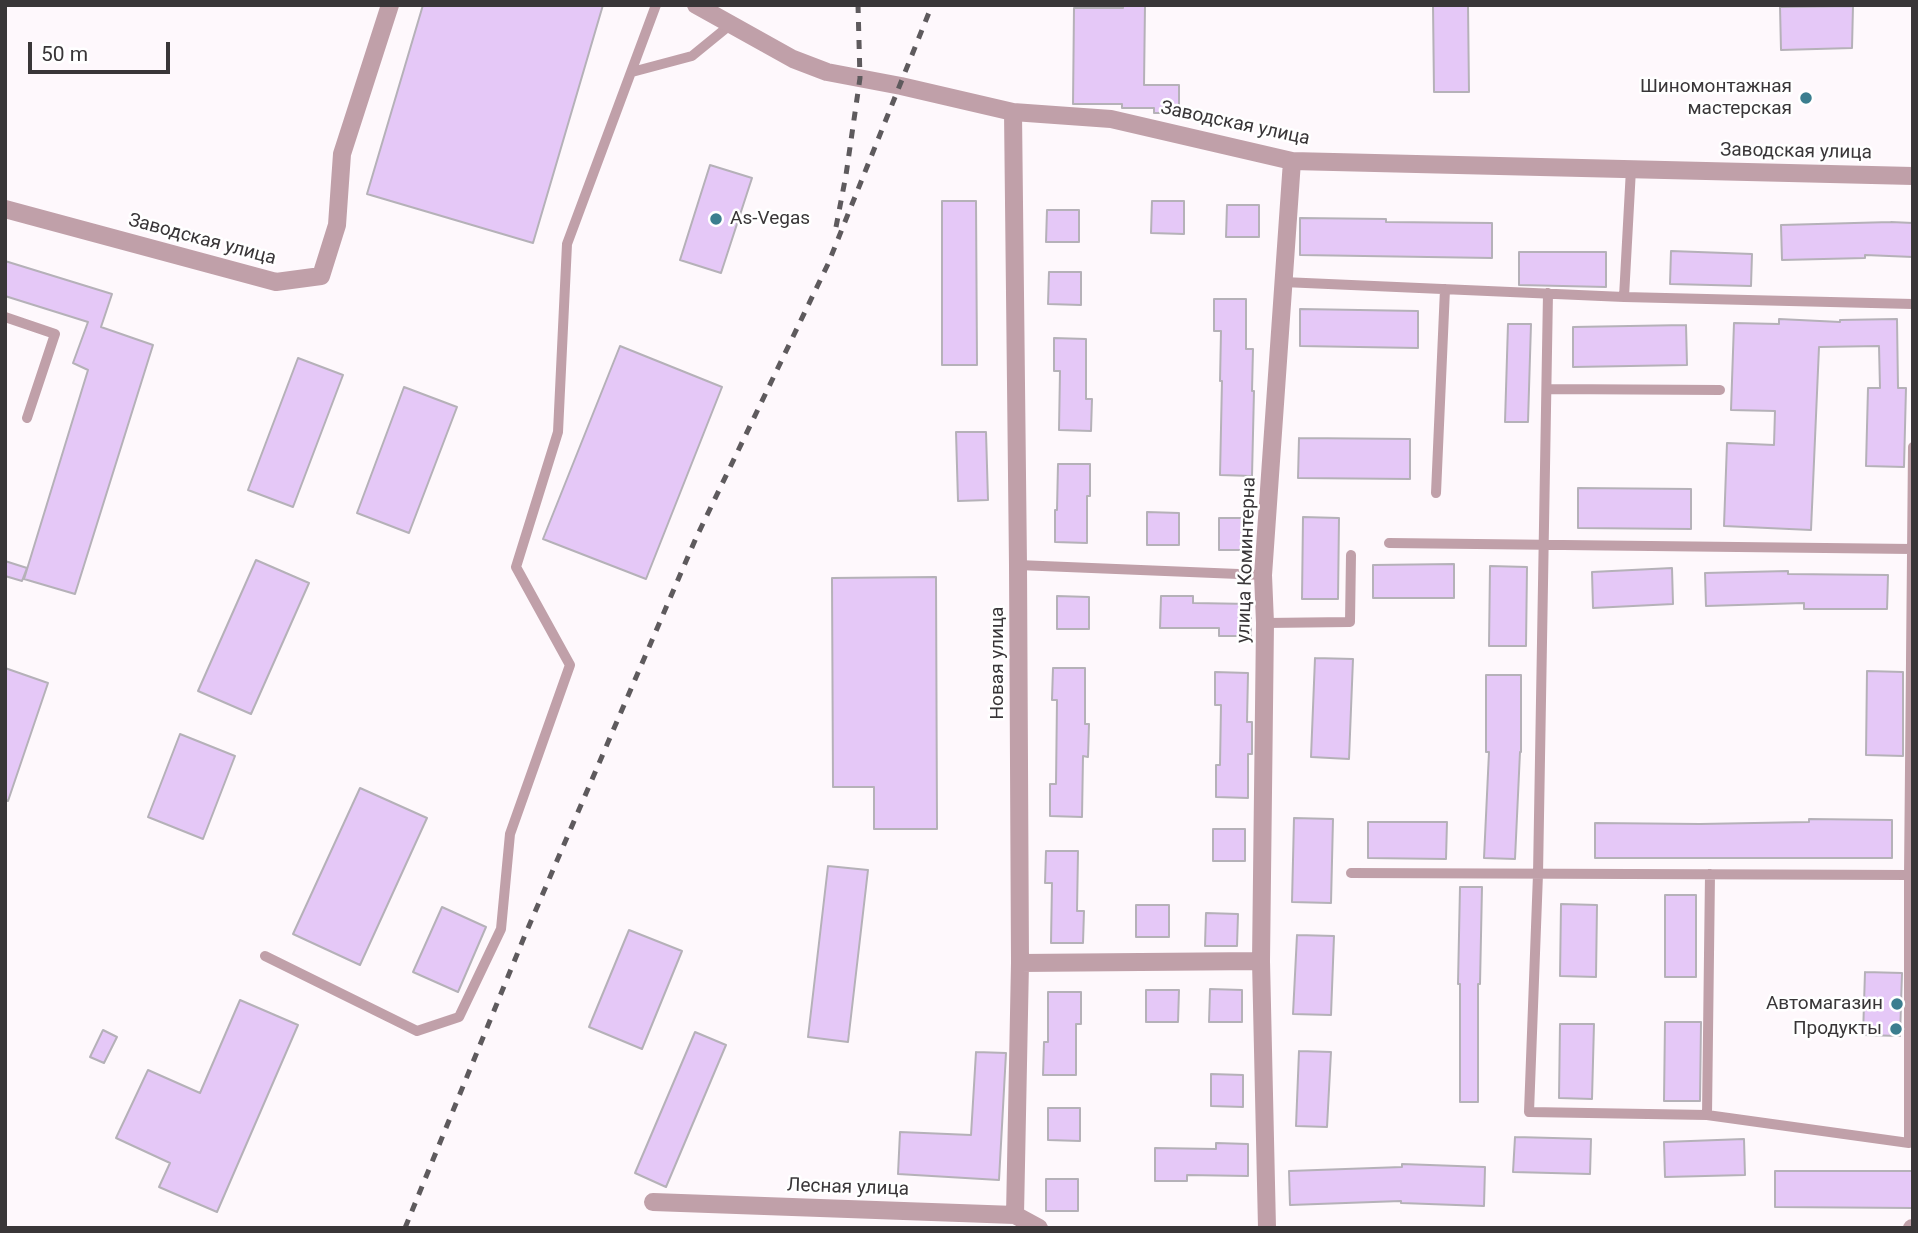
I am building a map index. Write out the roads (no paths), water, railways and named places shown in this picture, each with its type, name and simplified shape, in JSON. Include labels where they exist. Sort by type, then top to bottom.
[{"type":"street","name":"Заводская улица","points":[[5,209],[276,282],[321,276],[337,225],[342,154],[390,5]]},
{"type":"street","name":"Заводская улица","points":[[696,5],[793,59],[827,72],[1013,112],[1111,120],[1292,162],[1913,176]]},
{"type":"street","name":"Новая улица","points":[[1013,112],[1020,963],[1014,1215]]},
{"type":"street","name":"улица Коминтерна","points":[[1267,1228],[1261,961],[1265,623],[1263,575],[1292,162]]},
{"type":"street","points":[[1020,963],[1261,961]]},
{"type":"street","name":"Лесная улица","points":[[653,1202],[1014,1215],[1039,1228]]},
{"type":"lane","points":[[265,956],[417,1031],[459,1017],[500,929],[510,834],[570,665],[516,567],[558,432],[568,244],[656,5]]},
{"type":"lane","points":[[632,72],[692,56],[730,26]]},
{"type":"lane","points":[[1625,297],[1631,169]]},
{"type":"lane","points":[[1283,282],[1625,297],[1913,304]]},
{"type":"lane","points":[[1436,494],[1446,289]]},
{"type":"lane","points":[[1548,293],[1538,874],[1529,1112],[1707,1115],[1909,1143],[1913,447]]},
{"type":"lane","points":[[5,317],[55,334],[27,418]]},
{"type":"lane","points":[[1547,389],[1720,390]]},
{"type":"lane","points":[[1389,543],[1912,549]]},
{"type":"lane","points":[[1265,623],[1350,622],[1351,555]]},
{"type":"lane","points":[[1018,565],[1263,575]]},
{"type":"lane","points":[[1351,873],[1909,875]]},
{"type":"lane","points":[[1707,1115],[1710,874]]},
{"type":"railway","points":[[836,227],[860,78],[858,5]]},
{"type":"railway","points":[[405,1228],[525,935],[696,538],[828,264],[932,5]]},
{"type":"place","name":"Шиномонтажная мастерская","points":[[1806,98]]},
{"type":"place","name":"As-Vegas","points":[[716,219]]},
{"type":"place","name":"Автомагазин","points":[[1897,1004]]},
{"type":"place","name":"Продукты","points":[[1896,1029]]}]
